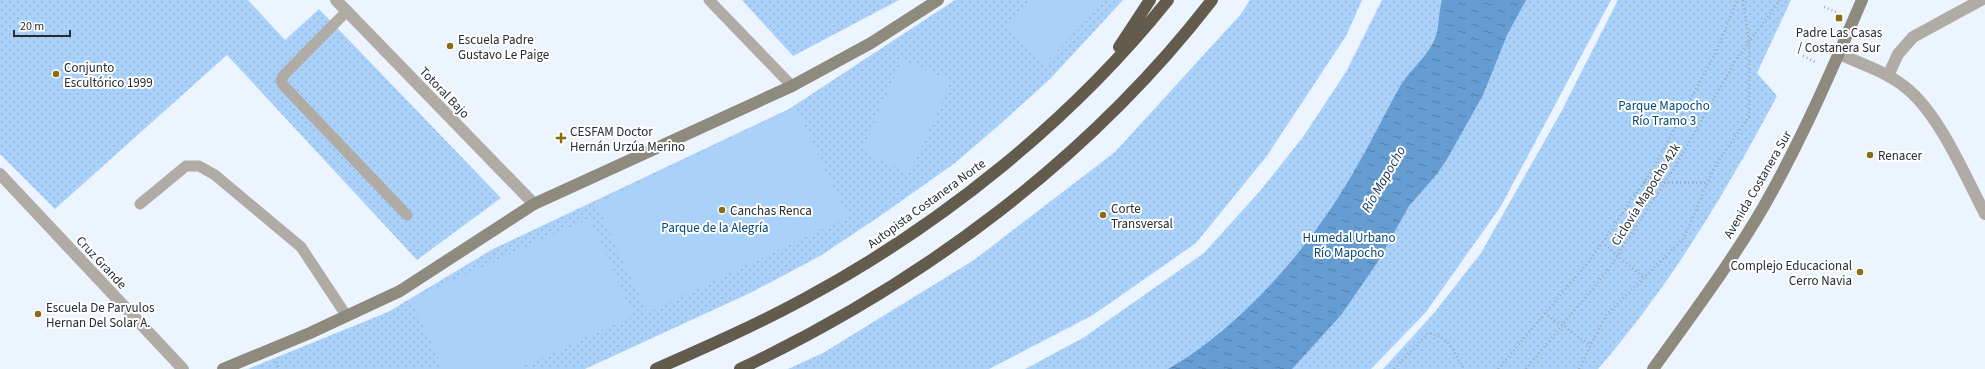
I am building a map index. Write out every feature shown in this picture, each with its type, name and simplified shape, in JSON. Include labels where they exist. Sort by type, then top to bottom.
[{"type":"highway","points":[[1104,72],[1150,0]]},
{"type":"highway","name":"Autopista Costanera Norte","points":[[656,369],[804,299],[896,244],[941,213],[1004,164],[1059,116],[1104,72],[1168,0]]},
{"type":"highway","points":[[740,369],[798,341],[879,295],[948,249],[1000,210],[1076,147],[1126,99],[1167,55],[1212,0]]},
{"type":"street","name":"Totoral Bajo","points":[[336,0],[534,204]]},
{"type":"street","points":[[223,369],[310,333],[400,291],[534,204],[792,86],[872,43],[937,0]]},
{"type":"street","name":"Avenida Costanera Sur","points":[[1653,369],[1720,277],[1763,207],[1794,150],[1840,54],[1862,0]]},
{"type":"street","points":[[1888,76],[1898,54],[1913,37],[1981,0]]},
{"type":"street","points":[[1840,54],[1888,76],[1905,87],[1927,110],[1943,134],[1985,214]]},
{"type":"street","name":"Cruz Grande","points":[[0,174],[183,369]]},
{"type":"lane","points":[[710,0],[792,86]]},
{"type":"lane","points":[[347,11],[283,76],[281,81],[284,86],[408,215]]},
{"type":"lane","points":[[140,204],[186,166],[199,166],[215,175],[301,247],[346,315]]},
{"type":"path","points":[[1498,369],[1590,260],[1644,182],[1716,52],[1737,0]]},
{"type":"path","points":[[1579,369],[1606,315],[1684,238],[1714,168],[1749,116],[1749,42],[1743,0]]},
{"type":"path","name":"Ciclovía Mapocho 42k","points":[[1526,369],[1608,270],[1665,182],[1736,58],[1780,0]]},
{"type":"path","points":[[1824,7],[1840,13]]},
{"type":"path","points":[[1803,56],[1817,63]]},
{"type":"path","points":[[1644,182],[1707,183]]},
{"type":"path","points":[[1602,242],[1644,278]]},
{"type":"path","points":[[1545,313],[1591,346]]},
{"type":"path","points":[[1394,369],[1428,333],[1437,334],[1447,342],[1463,368]]},
{"type":"green space","points":[[0,0],[248,0],[285,40],[319,9],[501,198],[417,260],[227,55],[55,209],[0,154]]},
{"type":"green space","points":[[742,0],[899,0],[793,56]]},
{"type":"green space","name":"Parque de la Alegría","points":[[955,0],[1123,0],[1050,79],[998,126],[955,163],[880,216],[820,256],[750,293],[585,369],[248,369],[388,312],[493,249],[789,109]]},
{"type":"green space","points":[[1032,0],[1106,0],[1044,65],[1006,28]]},
{"type":"green space","points":[[1250,0],[1362,0],[1346,36],[1266,157],[1196,243],[1093,315],[989,369],[788,369],[823,353],[974,260],[1115,152],[1241,14]]},
{"type":"green space","name":"Humedal Urbano Río Mapocho","points":[[1382,0],[1611,0],[1501,206],[1426,312],[1371,369],[1025,369],[1083,338],[1204,253],[1260,191],[1303,137],[1346,72]]},
{"type":"green space","name":"Parque Mapocho Río Tramo 3","points":[[1618,0],[1791,0],[1757,73],[1777,96],[1717,203],[1649,305],[1598,369],[1383,369],[1434,313],[1481,253],[1560,114]]},
{"type":"green space","points":[[902,59],[951,81],[910,173],[862,151]]},
{"type":"green space","name":"Canchas Renca","points":[[796,107],[848,217],[647,313],[596,203]]},
{"type":"green space","points":[[590,218],[634,316],[517,369],[443,369],[411,299]]},
{"type":"water","name":"Río Mapocho","points":[[1442,0],[1526,0],[1507,35],[1483,95],[1447,159],[1437,174],[1409,206],[1377,263],[1341,315],[1292,369],[1168,369],[1193,353],[1243,313],[1289,264],[1328,213],[1365,152],[1406,77],[1426,54],[1434,41]]},
{"type":"place","name":"Padre Las Casas / Costanera Sur","points":[[1839,18]]},
{"type":"place","name":"Escuela Padre Gustavo Le Paige","points":[[450,46]]},
{"type":"place","name":"Conjunto Escultórico 1999","points":[[56,74]]},
{"type":"place","name":"CESFAM Doctor Hernán Urzúa Merino","points":[[561,138]]},
{"type":"place","name":"Renacer","points":[[1870,155]]},
{"type":"place","name":"Canchas Renca","points":[[722,210]]},
{"type":"place","name":"Corte Transversal","points":[[1103,215]]},
{"type":"place","name":"Complejo Educacional Cerro Navia","points":[[1860,272]]},
{"type":"place","name":"Escuela De Parvulos Hernan Del Solar A.","points":[[38,314]]}]
